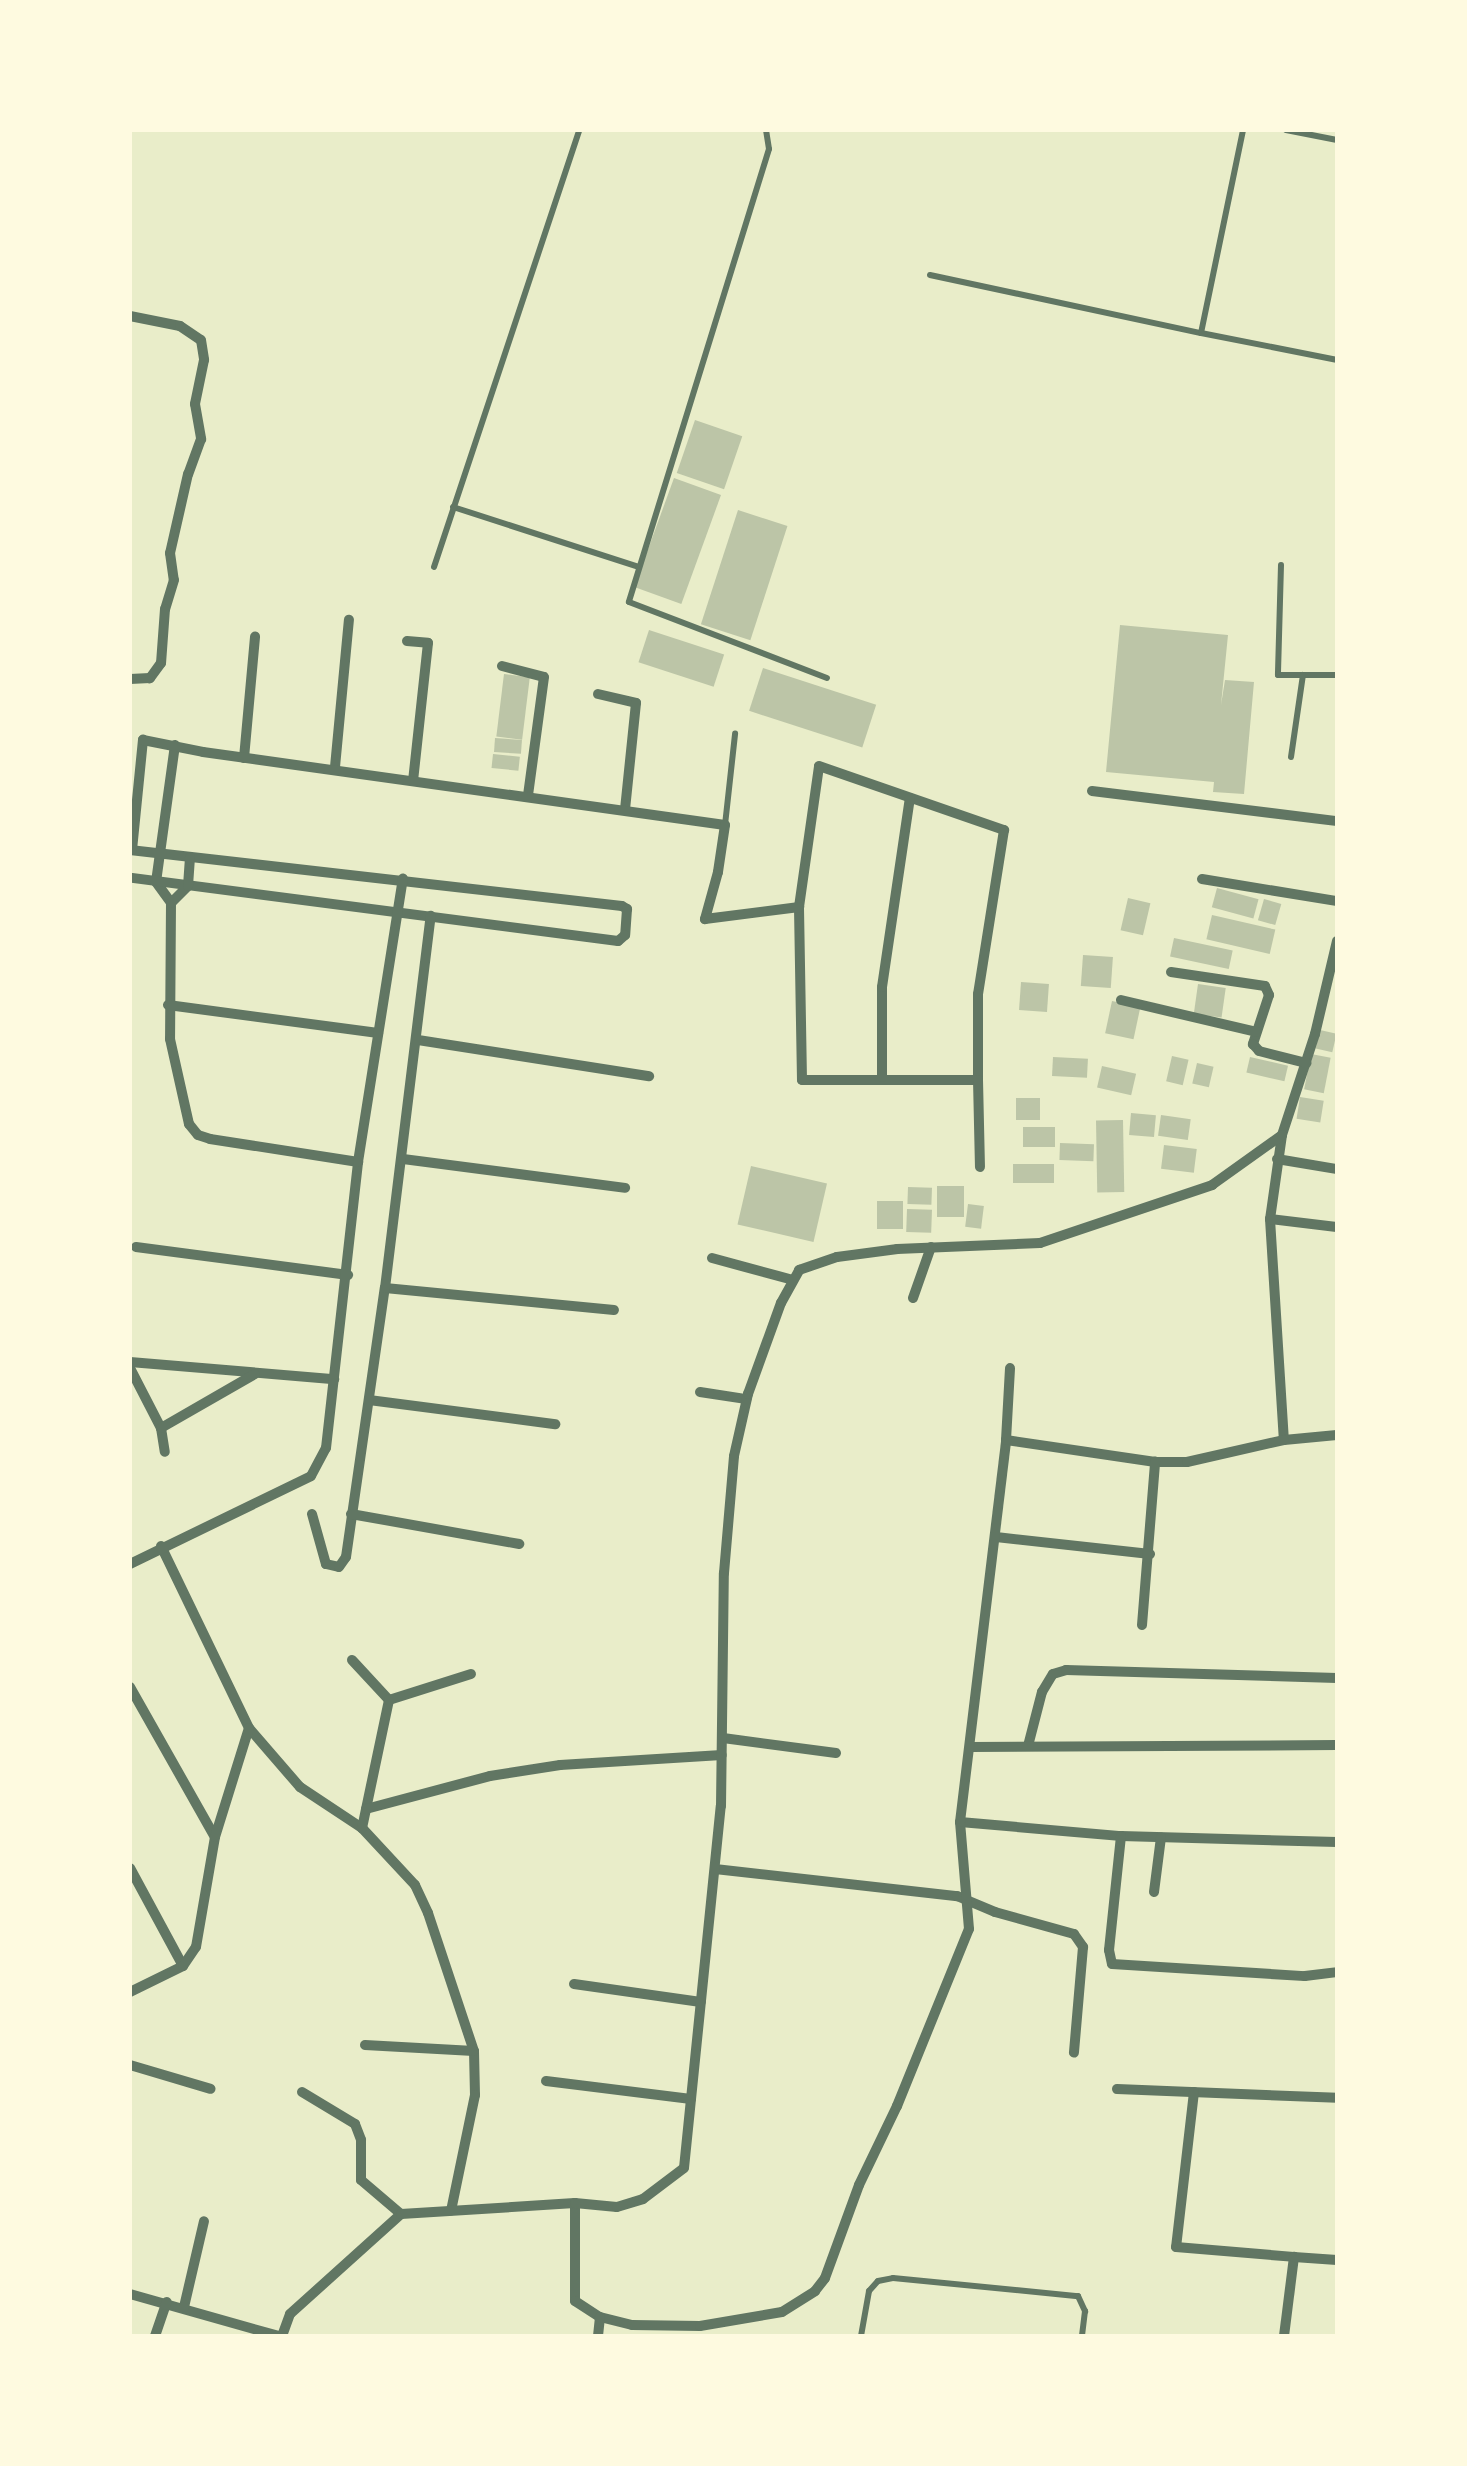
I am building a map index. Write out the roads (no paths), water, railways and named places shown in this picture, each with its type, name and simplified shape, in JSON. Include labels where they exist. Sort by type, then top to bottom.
[{"type":"street","points":[[130,316],[180,326],[200,340],[204,360],[195,404],[200,439],[173,539],[174,580],[166,609],[161,663],[150,678],[130,680]]},
{"type":"street","points":[[335,768],[349,620]]},
{"type":"street","points":[[244,758],[254,636]]},
{"type":"street","points":[[407,641],[428,644],[413,780]]},
{"type":"street","points":[[502,666],[544,677],[528,796]]},
{"type":"street","points":[[598,694],[636,703],[625,809]]},
{"type":"street","points":[[130,878],[618,941],[625,934],[627,909],[404,879],[131,850],[143,740],[244,758],[724,824],[718,872],[705,919],[799,907]]},
{"type":"street","points":[[175,745],[156,882],[171,903],[170,1039],[188,1124],[198,1135],[358,1162]]},
{"type":"street","points":[[978,1080],[802,1080],[799,907],[819,766],[1004,830],[978,994],[980,1167]]},
{"type":"street","points":[[1092,791],[1337,821]]},
{"type":"street","points":[[882,1077],[882,987],[910,798]]},
{"type":"street","points":[[171,903],[188,886],[190,857]]},
{"type":"street","points":[[130,1564],[310,1476],[326,1448],[358,1162],[404,879]]},
{"type":"street","points":[[1202,879],[1337,901]]},
{"type":"street","points":[[312,1514],[326,1564],[331,1568],[344,1564],[403,1159],[431,916]]},
{"type":"street","points":[[1284,1440],[1270,1218],[1282,1135],[1306,1063],[1337,941]]},
{"type":"street","points":[[1172,972],[1265,986],[1270,991],[1253,1044],[1259,1052],[1306,1063]]},
{"type":"street","points":[[1121,1000],[1256,1032]]},
{"type":"street","points":[[168,1005],[378,1033]]},
{"type":"street","points":[[418,1040],[649,1076]]},
{"type":"street","points":[[130,2294],[280,2336],[290,2314],[402,2214],[575,2203],[617,2207],[632,2203],[678,2175],[686,2161],[715,1869],[723,1738],[726,1536],[738,1428],[793,1280],[808,1265],[837,1258],[931,1247],[1040,1243],[1212,1185],[1282,1135]]},
{"type":"street","points":[[403,1159],[625,1188]]},
{"type":"street","points":[[1277,1159],[1337,1169]]},
{"type":"street","points":[[1270,1218],[1337,1227]]},
{"type":"street","points":[[136,1247],[348,1275]]},
{"type":"street","points":[[913,1298],[931,1247]]},
{"type":"street","points":[[712,1258],[793,1280]]},
{"type":"street","points":[[385,1288],[614,1310]]},
{"type":"street","points":[[165,1452],[160,1428],[130,1365],[334,1379]]},
{"type":"street","points":[[575,2203],[575,2301],[632,2330],[700,2326],[782,2312],[815,2291],[825,2278],[859,2184],[966,1940],[960,1822],[996,1537],[1010,1368]]},
{"type":"street","points":[[160,1428],[257,1373]]},
{"type":"street","points":[[700,1392],[746,1399]]},
{"type":"street","points":[[369,1400],[555,1424]]},
{"type":"street","points":[[1006,1440],[1155,1462],[1208,1460],[1284,1440],[1337,1435]]},
{"type":"street","points":[[1142,1625],[1155,1462]]},
{"type":"street","points":[[350,1514],[519,1544]]},
{"type":"street","points":[[996,1537],[1150,1554]]},
{"type":"street","points":[[161,1546],[248,1728],[300,1787],[362,1828],[416,1886],[464,2008],[474,2051],[475,2095],[451,2211]]},
{"type":"street","points":[[352,1660],[389,1700]]},
{"type":"street","points":[[1028,1746],[1042,1692],[1053,1674],[1066,1670],[1337,1678]]},
{"type":"street","points":[[389,1700],[472,1674]]},
{"type":"street","points":[[130,1687],[215,1838]]},
{"type":"street","points":[[362,1828],[389,1700]]},
{"type":"street","points":[[130,1992],[183,1966],[196,1947],[215,1838],[248,1728]]},
{"type":"street","points":[[723,1738],[836,1753]]},
{"type":"street","points":[[970,1747],[1337,1746]]},
{"type":"street","points":[[366,1809],[490,1776],[560,1765],[722,1755]]},
{"type":"street","points":[[960,1822],[1121,1836],[1337,1842]]},
{"type":"street","points":[[1121,1836],[1112,1964],[1306,1976],[1337,1972]]},
{"type":"street","points":[[1154,1892],[1161,1838]]},
{"type":"street","points":[[130,1868],[183,1966]]},
{"type":"street","points":[[715,1869],[961,1897],[1081,1940],[1083,1960],[1074,2053]]},
{"type":"street","points":[[574,1984],[701,2002]]},
{"type":"street","points":[[364,2045],[474,2051]]},
{"type":"street","points":[[130,2066],[211,2089]]},
{"type":"street","points":[[546,2081],[691,2100]]},
{"type":"street","points":[[1117,2088],[1337,2098]]},
{"type":"street","points":[[302,2092],[360,2130],[361,2180],[402,2214]]},
{"type":"street","points":[[1194,2092],[1176,2247],[1337,2260]]},
{"type":"street","points":[[184,2307],[204,2221]]},
{"type":"street","points":[[1284,2336],[1294,2257]]},
{"type":"street","points":[[155,2336],[167,2302]]},
{"type":"street","points":[[598,2336],[600,2316]]},
{"type":"lane","points":[[434,568],[579,130]]},
{"type":"lane","points":[[766,130],[769,148],[629,602],[827,678]]},
{"type":"lane","points":[[1201,334],[1244,130]]},
{"type":"lane","points":[[1286,130],[1337,140]]},
{"type":"lane","points":[[930,275],[1337,360]]},
{"type":"lane","points":[[453,507],[639,567]]},
{"type":"lane","points":[[1281,565],[1278,674],[1337,675]]},
{"type":"lane","points":[[1291,757],[1303,674]]},
{"type":"lane","points":[[724,824],[736,734]]},
{"type":"lane","points":[[860,2336],[869,2291],[878,2281],[893,2278],[1078,2296],[1085,2311],[1082,2336]]}]
